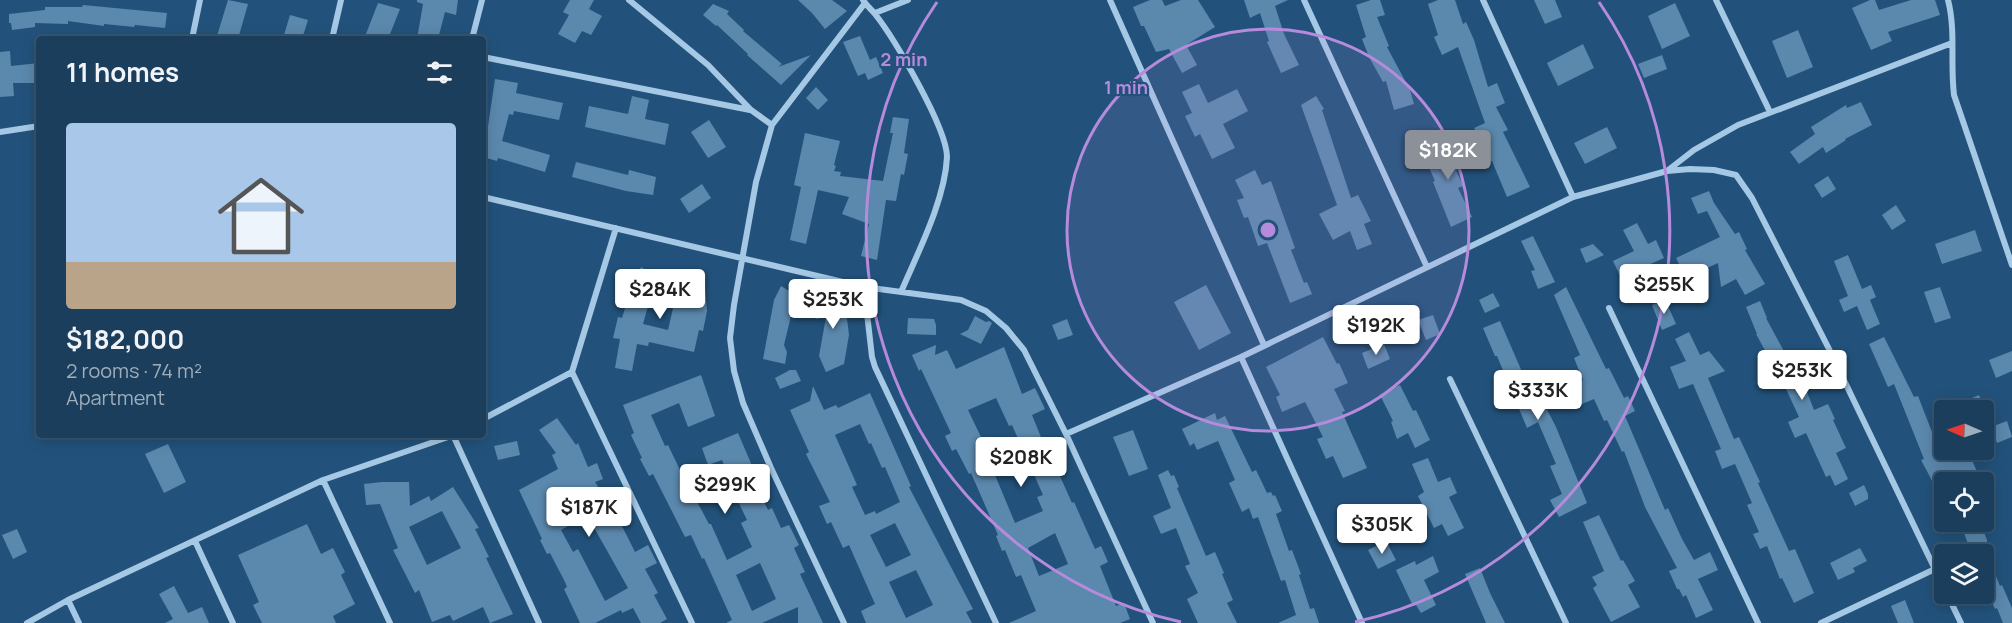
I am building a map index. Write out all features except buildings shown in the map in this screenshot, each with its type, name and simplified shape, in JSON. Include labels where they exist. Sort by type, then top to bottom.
[{"type":"street","points":[[193,36],[201,0]]},
{"type":"street","points":[[333,36],[341,0]]},
{"type":"street","points":[[473,36],[482,0]]},
{"type":"street","points":[[629,0],[708,65],[751,110],[772,125]]},
{"type":"street","points":[[875,14],[908,0]]},
{"type":"street","points":[[1110,0],[1264,345]]},
{"type":"street","points":[[1304,0],[1427,267]]},
{"type":"street","points":[[1483,0],[1573,197]]},
{"type":"street","points":[[1716,0],[1770,112]]},
{"type":"street","points":[[1948,0],[1953,20],[1951,70],[1954,95],[2012,265]]},
{"type":"street","points":[[844,623],[743,404],[734,371],[730,338],[756,182],[772,125],[864,2],[875,14],[919,86],[937,121],[946,145],[944,172],[930,225],[901,292]]},
{"type":"street","points":[[1667,171],[1694,150],[1738,125],[1952,43]]},
{"type":"street","points":[[486,58],[751,110]]},
{"type":"street","points":[[0,132],[36,126]]},
{"type":"street","points":[[1066,434],[1241,357],[1573,197],[1667,171],[1714,170],[1736,175],[1752,198],[1934,567]]},
{"type":"street","points":[[486,199],[864,287],[961,300],[986,311],[1006,328],[1024,350],[1066,434],[1153,623]]},
{"type":"street","points":[[616,228],[572,372],[692,623]]},
{"type":"street","points":[[864,287],[875,367],[996,623]]},
{"type":"street","points":[[1609,308],[1758,623]]},
{"type":"street","points":[[1241,357],[1362,623]]},
{"type":"street","points":[[486,417],[572,372]]},
{"type":"street","points":[[1450,379],[1566,623]]},
{"type":"street","points":[[27,623],[68,600],[323,480],[444,438]]},
{"type":"street","points":[[454,438],[539,623]]},
{"type":"street","points":[[323,480],[390,623]]},
{"type":"street","points":[[195,541],[233,623]]},
{"type":"street","points":[[1821,623],[1934,569]]},
{"type":"street","points":[[68,600],[79,623]]},
{"type":"street","points":[[1952,604],[1961,623]]}]
